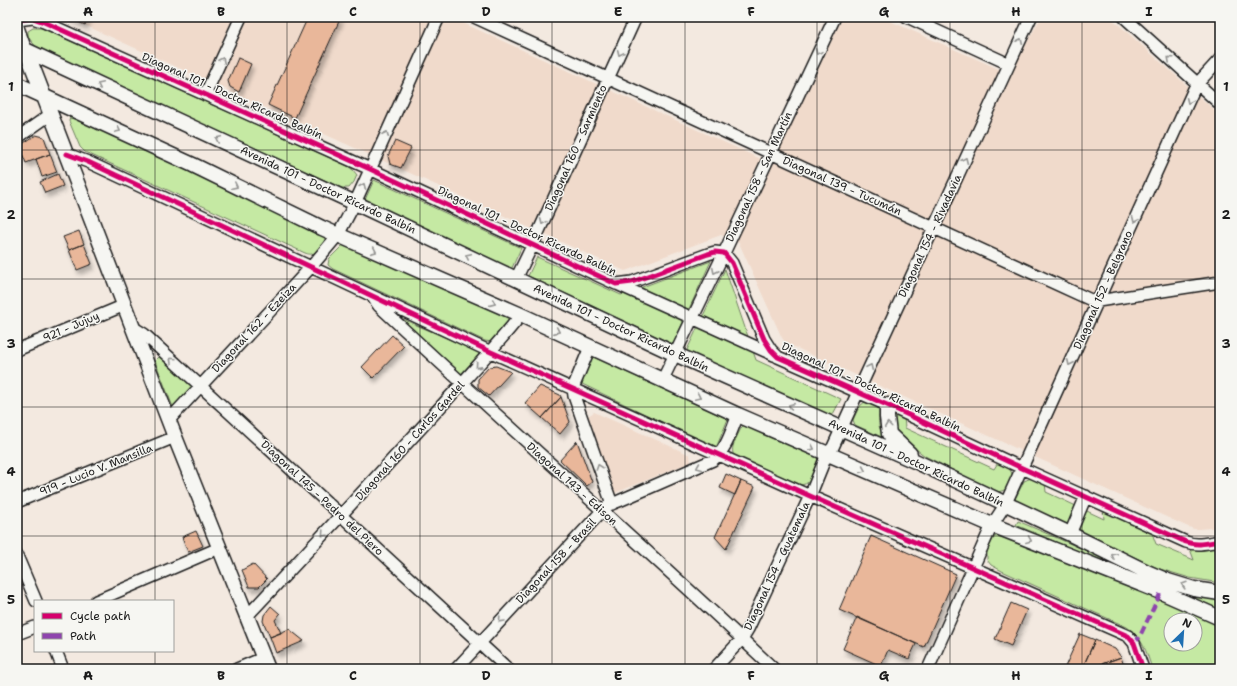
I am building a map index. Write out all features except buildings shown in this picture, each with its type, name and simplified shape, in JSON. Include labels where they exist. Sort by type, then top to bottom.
[{"type":"main road","points":[[22,48],[67,154],[175,437],[266,664]]},
{"type":"main road","name":"Avenida 101 - Doctor Ricardo Balbín","points":[[22,48],[675,354],[917,462],[1149,573],[1194,588],[1220,593]]},
{"type":"main road","points":[[17,84],[185,161],[262,200],[338,235],[521,315],[738,415],[992,525],[1161,592],[1220,618]]},
{"type":"main road","points":[[887,405],[889,434],[896,442],[903,446],[917,462]]},
{"type":"street","points":[[205,95],[241,17]]},
{"type":"street","name":"Diagonal 162 - Ezeiza","points":[[169,420],[311,267],[338,235],[355,203],[439,17]]},
{"type":"street","name":"Diagonal 139 - Tucumán","points":[[474,17],[1098,302]]},
{"type":"street","name":"Diagonal 160 - Sarmiento","points":[[516,279],[636,17]]},
{"type":"street","name":"Diagonal 158 - San Martín","points":[[662,381],[835,17]]},
{"type":"street","points":[[907,17],[1009,64]]},
{"type":"street","name":"Diagonal 154 - Rivadavia","points":[[827,454],[833,447],[842,428],[1031,17]]},
{"type":"street","points":[[1124,17],[1220,104]]},
{"type":"street","name":"Diagonal 101 - Doctor Ricardo Balbín","points":[[17,20],[33,18],[44,22],[370,169],[616,284],[887,405],[1022,468],[1192,544],[1220,541]]},
{"type":"street","points":[[17,24],[22,48]]},
{"type":"street","name":"Diagonal 152 - Belgrano","points":[[928,669],[992,525],[1005,505],[1197,84],[1220,59]]},
{"type":"street","points":[[17,138],[51,114]]},
{"type":"street","points":[[67,154],[108,171],[373,297],[719,456],[1128,636],[1134,643],[1143,669]]},
{"type":"street","name":"Diagonal 101 - Doctor Ricardo Balbín","points":[[616,284],[632,282],[708,254],[715,252],[724,253],[732,264],[764,339],[771,350],[778,357]]},
{"type":"street","points":[[1098,302],[1220,282]]},
{"type":"street","name":"Diagonal 143 - Edison","points":[[373,297],[379,306],[462,384],[774,669]]},
{"type":"street","name":"921 - Jujuy","points":[[17,350],[125,305]]},
{"type":"street","name":"Diagonal 160 - Carlos Gardel","points":[[247,616],[462,384],[491,352],[521,315]]},
{"type":"street","name":"Diagonal 145 - Pedro del Piero","points":[[134,328],[144,334],[508,669]]},
{"type":"street","points":[[590,347],[573,388],[574,396],[612,504]]},
{"type":"street","points":[[719,456],[738,415]]},
{"type":"street","name":"919 - Lucio V. Mansilla","points":[[17,502],[175,437]]},
{"type":"street","name":"Diagonal 154 - Guatemala","points":[[714,669],[742,639],[748,629],[810,496],[827,454]]},
{"type":"street","name":"Diagonal 158 - Brasil","points":[[456,669],[602,511],[612,504],[707,463],[719,456]]},
{"type":"street","points":[[1070,534],[1086,496]]},
{"type":"street","points":[[98,600],[219,548]]},
{"type":"street","points":[[17,556],[36,600]]},
{"type":"street","points":[[17,634],[34,627]]},
{"type":"street","points":[[56,652],[63,669]]},
{"type":"street","points":[[237,669],[266,664]]},
{"type":"shaded area","points":[[67,17],[450,17],[772,164],[843,17],[881,17],[1010,74],[1041,17],[1110,17],[1220,115],[1220,527],[1194,529],[1186,526],[786,343],[782,338],[739,243],[721,235],[625,271]]},
{"type":"shaded area","points":[[594,412],[690,455],[691,462],[615,493],[588,416]]},
{"type":"green space","points":[[33,28],[42,28],[348,166],[357,175],[354,182],[349,188],[342,188],[37,48],[28,37],[28,31]]},
{"type":"green space","points":[[70,118],[74,118],[323,234],[325,237],[324,241],[320,248],[314,253],[305,253],[85,152],[80,147],[69,121]]},
{"type":"green space","points":[[374,180],[521,248],[511,270],[364,202]]},
{"type":"green space","points":[[343,245],[510,317],[511,323],[493,342],[485,341],[333,269],[328,265],[329,259]]},
{"type":"green space","points":[[537,257],[621,295],[711,261],[673,344],[528,276]]},
{"type":"green space","points":[[725,269],[756,360],[841,399],[831,418],[686,352]]},
{"type":"green space","points":[[398,317],[481,353],[459,376]]},
{"type":"green space","points":[[160,356],[193,386],[173,407],[155,361]]},
{"type":"green space","points":[[591,356],[728,419],[716,448],[578,382]]},
{"type":"green space","points":[[869,401],[878,409],[879,426],[884,438],[855,425],[853,420],[857,410],[863,403]]},
{"type":"green space","points":[[897,413],[904,416],[905,428],[994,469],[999,461],[1006,465],[1013,476],[1009,485],[1006,489],[996,492],[925,456],[895,433],[891,417]]},
{"type":"green space","points":[[744,425],[815,454],[820,461],[816,473],[812,479],[801,485],[735,457],[733,454],[733,446],[741,428]]},
{"type":"green space","points":[[1031,478],[1045,482],[1046,492],[1104,519],[1103,510],[1152,533],[1156,544],[1194,560],[1190,549],[1211,547],[1220,555],[1220,583],[1190,578],[1160,569],[1014,501],[1024,481]]},
{"type":"green space","points":[[1018,521],[1149,578],[1220,598],[1220,610],[1154,584],[1016,525]]},
{"type":"green space","points":[[1002,534],[1197,612],[1163,612],[1163,652],[1203,652],[1203,614],[1220,621],[1220,669],[1152,669],[1143,645],[1137,636],[1127,627],[1002,571],[991,565],[987,560],[987,551],[994,537]]},
{"type":"marked path","points":[[1134,643],[1139,638],[1161,592]]},
{"type":"cycle path","points":[[17,20],[33,18],[44,22],[370,169],[616,284],[632,282],[708,254],[715,252],[724,253],[732,263],[764,339],[771,350],[778,357],[887,405],[1186,542],[1198,544],[1220,541]]},
{"type":"cycle path","points":[[67,154],[133,183],[491,352],[810,496],[1128,636],[1134,643],[1143,669]]}]
